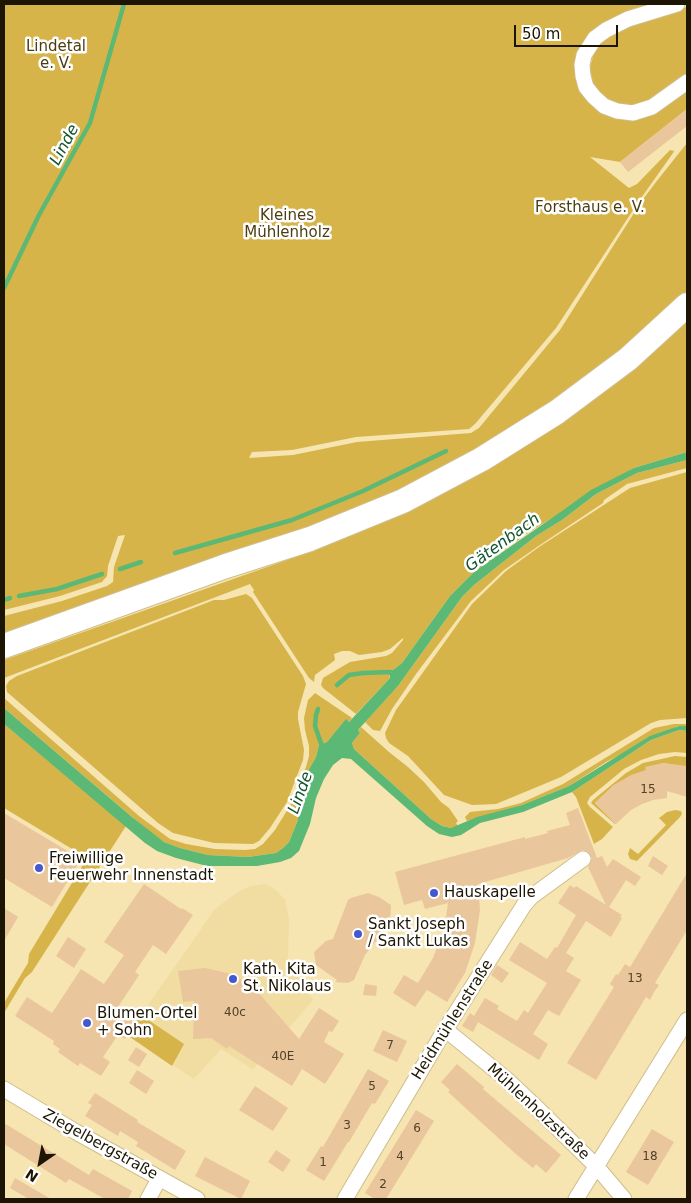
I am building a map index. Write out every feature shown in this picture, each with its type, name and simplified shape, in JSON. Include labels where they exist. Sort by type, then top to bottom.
[{"type":"main road","points":[[4,646],[226,566],[310,539],[403,501],[482,459],[557,412],[628,360],[687,305]]},
{"type":"street","points":[[677,4],[628,19],[595,38],[584,55],[582,65],[583,76],[586,87],[604,106],[617,112],[633,113],[652,107],[687,82]]},
{"type":"street","name":"Heidmühlenstraße","points":[[345,1199],[446,1030],[524,905],[531,897],[582,859]]},
{"type":"street","points":[[576,1199],[687,1020]]},
{"type":"street","name":"Mühlenholzstraße","points":[[446,1030],[505,1078],[596,1166],[624,1199]]},
{"type":"street","name":"Ziegelbergstraße","points":[[4,1089],[76,1132],[197,1199]]},
{"type":"street","points":[[148,1199],[159,1179]]},
{"type":"shaded area","name":"Kath. Kita St. Nikolaus","points":[[266,884],[277,891],[285,900],[289,920],[288,959],[301,962],[298,976],[313,1000],[252,1069],[221,1049],[194,1079],[127,1035],[215,909],[235,894],[250,886]]},
{"type":"green space","name":"Kleines Mühlenholz","points":[[4,4],[655,4],[591,33],[577,53],[575,65],[576,78],[580,90],[616,117],[687,89],[687,109],[620,162],[590,157],[629,188],[637,184],[670,150],[674,151],[556,328],[475,424],[469,429],[356,437],[292,450],[252,452],[249,458],[293,455],[357,442],[471,433],[479,428],[560,330],[641,202],[687,143],[687,292],[625,351],[477,453],[398,493],[308,529],[4,635],[4,616],[62,601],[107,586],[113,582],[114,567],[125,535],[118,536],[108,566],[107,576],[102,582],[60,596],[4,610]]},
{"type":"green space","points":[[687,7],[687,74],[649,102],[633,107],[617,106],[606,101],[593,84],[590,68],[594,52],[600,43],[610,35],[649,17]]},
{"type":"green space","points":[[687,317],[687,452],[634,468],[531,531],[475,571],[450,596],[402,663],[393,670],[389,675],[390,678],[356,714],[323,688],[321,685],[323,678],[350,662],[386,656],[392,653],[403,638],[390,649],[382,652],[359,655],[350,651],[342,651],[334,654],[335,660],[315,675],[314,682],[309,678],[253,592],[254,590],[250,584],[4,678],[4,660],[321,548],[407,510]]},
{"type":"green space","points":[[687,460],[687,468],[627,484],[604,500],[603,503],[504,570],[471,601],[416,674],[392,709],[380,731],[373,730],[365,722],[398,686],[462,597],[474,585],[536,536],[562,520],[596,494],[637,473]]},
{"type":"green space","points":[[687,472],[687,718],[660,720],[651,723],[561,777],[496,804],[472,805],[444,795],[408,756],[389,743],[385,733],[396,710],[472,604],[506,571],[539,547],[630,488]]},
{"type":"green space","points":[[246,594],[252,598],[303,676],[306,684],[298,712],[304,750],[303,760],[287,802],[270,828],[259,841],[253,844],[214,843],[173,833],[158,823],[7,692],[6,686],[9,681],[17,676],[214,600],[224,600]]},
{"type":"green space","points":[[315,693],[352,718],[349,722],[346,720],[327,742],[319,745],[316,757],[298,793],[298,820],[289,842],[276,853],[248,857],[208,855],[164,842],[4,708],[4,698],[139,816],[170,839],[215,849],[245,850],[255,849],[263,844],[275,830],[291,804],[309,756],[304,718],[308,700]]},
{"type":"green space","points":[[4,724],[126,826],[32,972],[25,978],[4,1013],[4,1003],[28,963],[29,954],[87,858],[4,808]]},
{"type":"green space","points":[[674,724],[687,724],[687,726],[678,726],[606,762],[569,786],[522,805],[467,821],[465,817],[470,812],[498,809],[521,803],[563,784],[654,728]]},
{"type":"green space","points":[[361,727],[424,782],[441,802],[449,808],[458,821],[456,823],[458,826],[451,828],[442,826],[431,819],[354,749],[352,743],[360,733],[358,730]]},
{"type":"green space","points":[[679,730],[687,731],[687,753],[659,754],[641,760],[624,769],[590,797],[587,803],[590,807],[613,827],[602,839],[594,844],[576,797],[572,792],[651,740]]},
{"type":"green space","points":[[675,756],[687,757],[687,767],[663,763],[614,785],[595,803],[616,824],[591,803],[626,773],[643,763]]},
{"type":"green space","points":[[681,811],[680,817],[637,861],[630,859],[628,854],[630,848],[638,854],[666,825],[659,818],[667,812]]},
{"type":"green space","points":[[141,1015],[184,1044],[172,1066],[127,1035]]},
{"type":"water","points":[[687,452],[687,460],[637,473],[596,494],[562,520],[536,536],[474,585],[462,597],[398,686],[358,730],[360,733],[352,743],[354,749],[431,819],[442,826],[451,828],[477,817],[522,805],[569,786],[650,736],[679,726],[687,726],[687,731],[679,730],[651,740],[572,792],[523,812],[480,823],[461,835],[452,837],[439,834],[427,826],[351,759],[342,758],[333,765],[324,779],[316,798],[310,824],[299,851],[291,858],[257,866],[207,866],[157,851],[145,843],[4,724],[4,708],[164,842],[208,855],[248,857],[276,853],[289,842],[298,820],[298,793],[316,757],[319,745],[327,742],[346,719],[349,722],[390,678],[386,672],[387,670],[393,670],[402,663],[450,596],[475,571],[591,490],[634,468]]},
{"type":"building","points":[[687,109],[687,126],[628,172],[620,162]]},
{"type":"building","points":[[663,763],[687,766],[687,797],[667,791],[667,798],[642,804],[631,810],[616,824],[595,803],[614,785],[631,775],[646,770],[645,767]]},
{"type":"building","points":[[578,808],[597,858],[602,856],[607,867],[613,859],[641,877],[635,886],[626,880],[609,907],[622,915],[611,937],[586,921],[566,953],[574,958],[566,971],[581,980],[559,1016],[548,1010],[533,1034],[548,1044],[539,1060],[478,1022],[473,1032],[462,1026],[470,1013],[474,1016],[485,998],[499,1006],[497,1009],[517,1021],[524,1010],[528,1013],[547,983],[509,960],[520,942],[547,959],[555,947],[557,948],[576,915],[558,903],[570,885],[574,888],[576,886],[606,905],[588,867],[592,858],[587,851],[582,850],[568,858],[478,884],[480,910],[475,943],[465,973],[447,1002],[427,990],[415,1007],[393,993],[404,975],[418,983],[433,958],[438,945],[442,946],[448,903],[425,909],[422,900],[404,905],[395,872],[525,837],[525,839],[548,833],[547,831],[570,825],[566,813]]},
{"type":"building","name":"Freiwillige Feuerwehr Innenstadt","points":[[4,813],[81,859],[52,907],[4,878]]},
{"type":"building","points":[[653,856],[668,866],[662,875],[648,866]]},
{"type":"building","points":[[687,873],[687,930],[655,983],[659,985],[650,1000],[646,997],[596,1080],[567,1063],[614,987],[610,984],[616,974],[618,975],[625,964],[630,967]]},
{"type":"building","points":[[144,884],[193,915],[166,954],[153,945],[135,972],[139,975],[118,1007],[137,1020],[125,1039],[118,1035],[103,1057],[110,1062],[101,1076],[80,1063],[78,1066],[58,1052],[60,1049],[53,1044],[54,1041],[15,1016],[27,997],[52,1013],[81,969],[104,984],[124,955],[104,942]]},
{"type":"building","name":"Sankt Joseph / Sankt Lukas","points":[[368,893],[379,897],[391,905],[390,923],[365,955],[354,980],[348,983],[335,982],[337,980],[316,965],[314,952],[326,941],[333,939],[348,900]]},
{"type":"building","points":[[4,908],[18,917],[4,941]]},
{"type":"building","points":[[68,937],[86,949],[74,968],[56,956]]},
{"type":"building","points":[[497,965],[509,973],[502,983],[491,975]]},
{"type":"building","points":[[205,968],[227,973],[247,982],[258,990],[299,1039],[319,1008],[339,1021],[332,1032],[329,1031],[324,1042],[344,1054],[325,1084],[302,1069],[292,1086],[229,1046],[227,1049],[211,1038],[193,1039],[194,1001],[183,1002],[178,971]]},
{"type":"building","points":[[365,984],[377,986],[376,996],[363,995]]},
{"type":"building","points":[[383,1030],[407,1041],[397,1062],[373,1051]]},
{"type":"building","points":[[136,1047],[147,1054],[139,1067],[128,1060]]},
{"type":"building","points":[[457,1064],[484,1087],[483,1089],[561,1155],[546,1173],[536,1164],[533,1168],[517,1155],[448,1092],[450,1090],[441,1082]]},
{"type":"building","points":[[368,1069],[389,1081],[375,1104],[372,1103],[324,1181],[306,1170],[321,1146],[323,1147]]},
{"type":"building","points":[[137,1070],[154,1081],[146,1094],[129,1083]]},
{"type":"building","points":[[255,1086],[288,1108],[273,1131],[239,1110]]},
{"type":"building","points":[[95,1093],[138,1120],[137,1122],[186,1151],[175,1170],[136,1146],[138,1142],[120,1131],[118,1136],[85,1116],[92,1105],[88,1103]]},
{"type":"building","points":[[416,1110],[434,1121],[386,1199],[375,1199],[365,1193]]},
{"type":"building","points":[[4,1123],[89,1175],[93,1169],[132,1191],[128,1199],[105,1199],[69,1179],[66,1183],[4,1144]]},
{"type":"building","points":[[652,1129],[674,1142],[648,1185],[626,1172]]},
{"type":"building","points":[[276,1150],[291,1160],[283,1172],[268,1162]]},
{"type":"building","points":[[205,1157],[250,1181],[241,1199],[195,1176]]},
{"type":"building","points":[[15,1178],[51,1199],[29,1199],[10,1188]]},
{"type":"waterway","name":"Linde","points":[[4,288],[39,215],[90,123],[124,4]]},
{"type":"waterway","points":[[175,553],[292,520],[363,491],[446,451]]},
{"type":"waterway","points":[[120,569],[141,562]]},
{"type":"waterway","points":[[19,596],[57,589],[102,574]]},
{"type":"waterway","points":[[4,600],[10,598]]},
{"type":"waterway","points":[[337,685],[349,675],[389,672]]},
{"type":"waterway","points":[[318,709],[315,726],[323,749]]},
{"type":"place","name":"Freiwillige Feuerwehr Innenstadt","points":[[39,868]]},
{"type":"place","name":"Hauskapelle","points":[[434,893]]},
{"type":"place","name":"Sankt Joseph / Sankt Lukas","points":[[358,934]]},
{"type":"place","name":"Kath. Kita St. Nikolaus","points":[[233,979]]},
{"type":"place","name":"Blumen-Ortel + Sohn","points":[[87,1023]]},
{"type":"park label","name":"Lindetal e. V.","points":[[56,56]]},
{"type":"park label","name":"Forsthaus e. V.","points":[[590,208]]},
{"type":"water label","name":"Gätenbach","points":[[503,543]]}]
